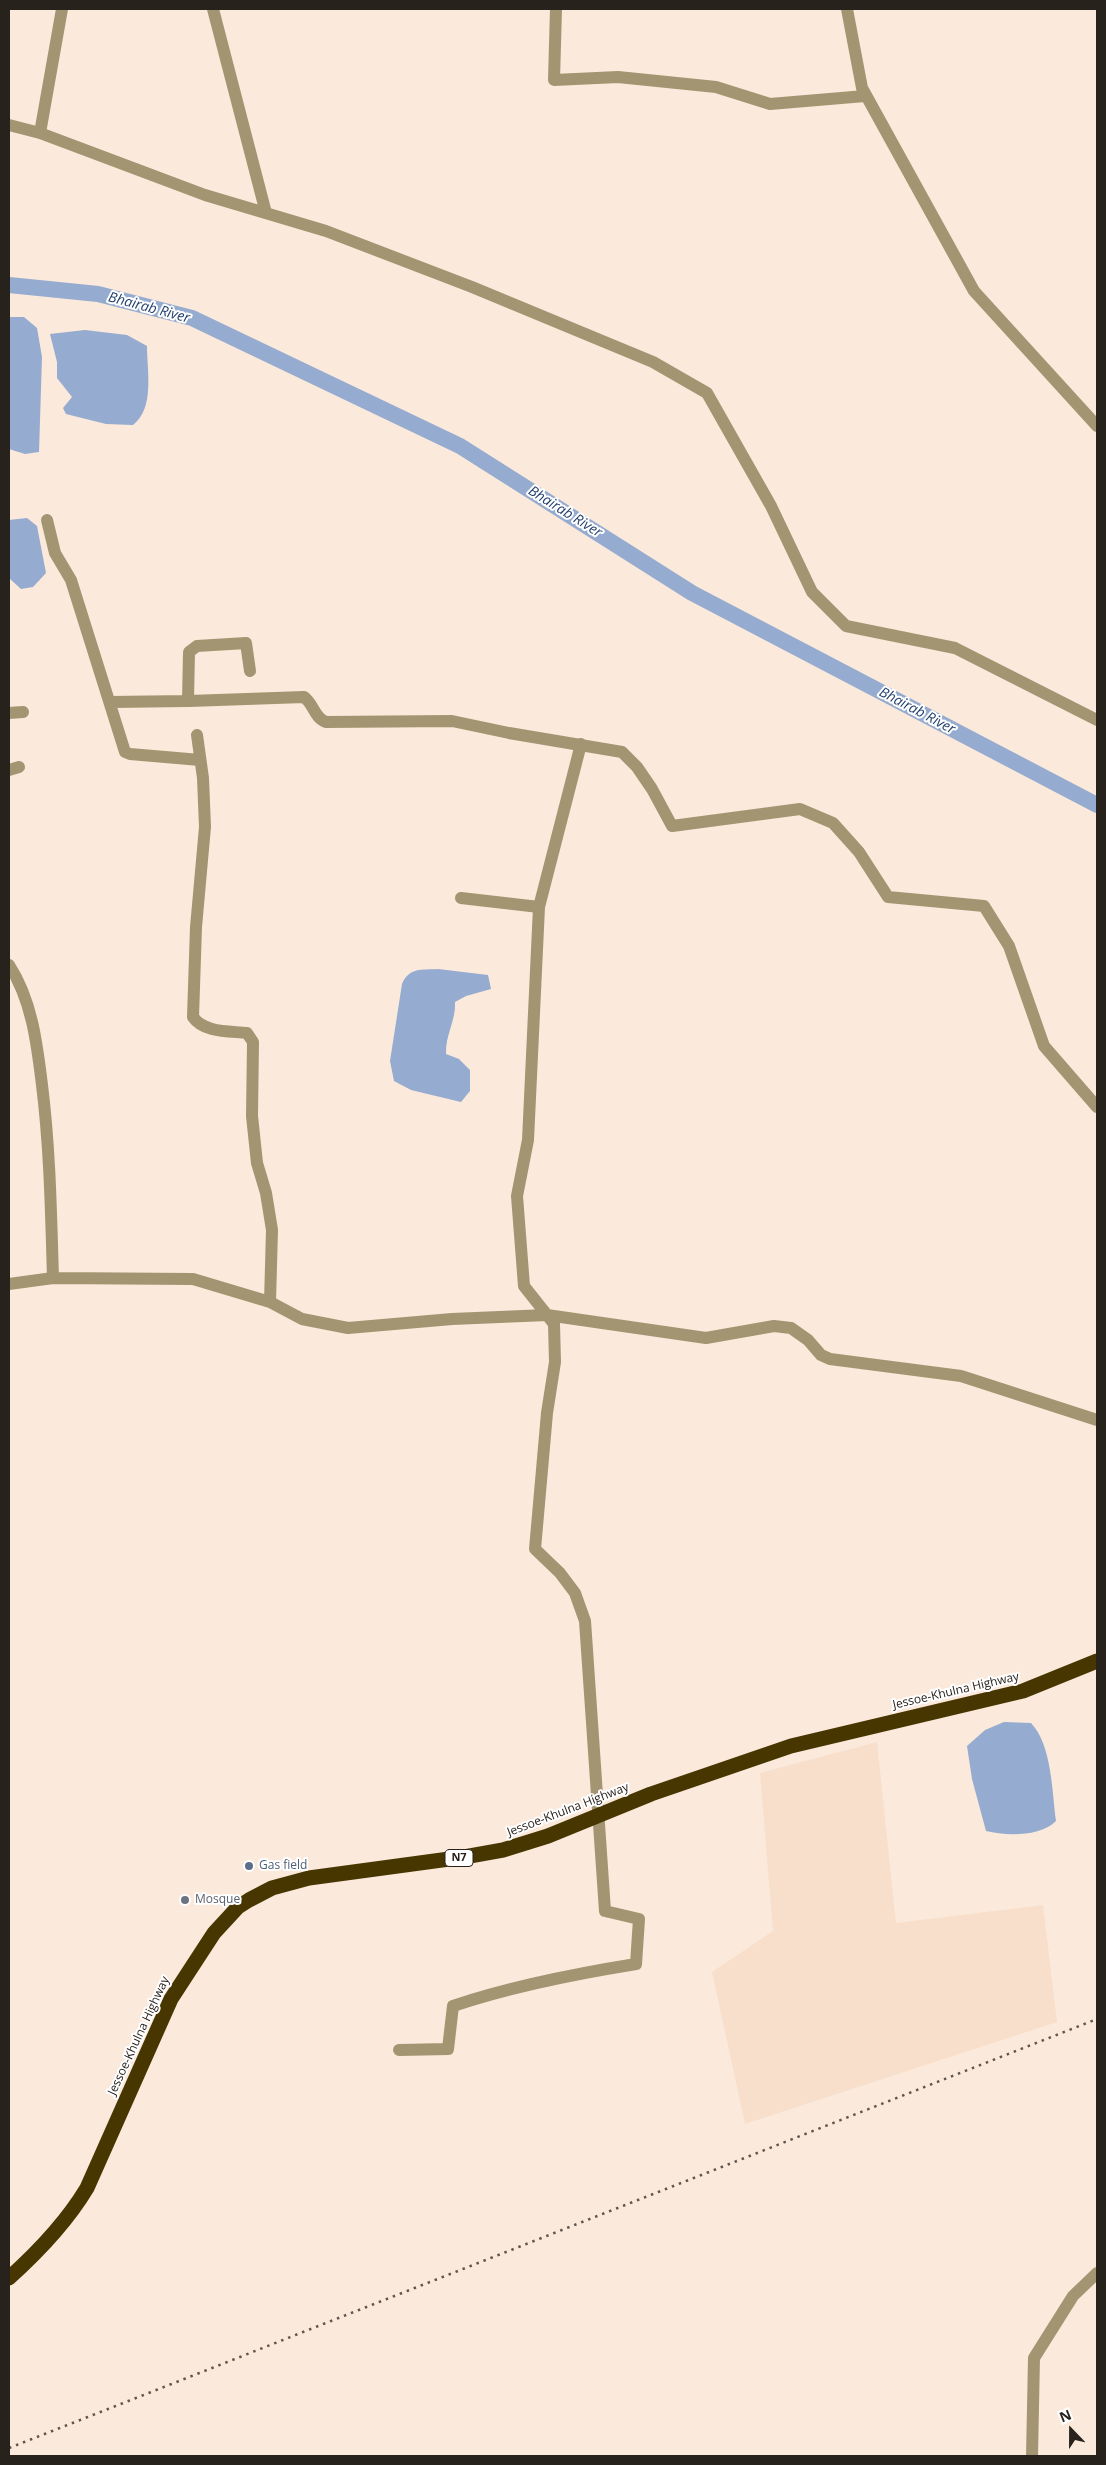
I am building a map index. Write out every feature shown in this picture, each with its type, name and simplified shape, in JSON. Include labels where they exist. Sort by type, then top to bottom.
[{"type":"highway","name":"Jessoe-Khulna Highway","points":[[9,2278],[37,2252],[62,2224],[87,2188],[171,1999],[196,1957],[225,1920],[238,1907],[272,1888],[295,1880],[496,1851],[548,1836],[651,1794],[791,1746],[1023,1691],[1097,1661]]},
{"type":"street","points":[[40,133],[62,9]]},
{"type":"street","points":[[213,9],[266,213]]},
{"type":"street","points":[[556,9],[554,80],[618,77],[716,87],[770,104],[865,96]]},
{"type":"street","points":[[847,9],[865,96],[974,291],[1097,426]]},
{"type":"street","points":[[9,125],[40,133],[205,195],[326,231],[472,287],[653,362],[707,393],[771,506],[812,592],[846,626],[955,648],[1097,720]]},
{"type":"street","points":[[47,520],[54,553],[71,580],[127,754],[200,760]]},
{"type":"street","points":[[189,700],[189,652],[197,646],[246,643],[250,671]]},
{"type":"street","points":[[110,702],[304,697],[321,720],[326,722],[452,721],[509,733],[622,752],[637,767],[652,789],[672,826],[800,809],[834,823],[859,852],[888,897],[984,906],[1009,946],[1044,1046],[1097,1107]]},
{"type":"street","points":[[9,713],[22,712]]},
{"type":"street","points":[[197,734],[203,778],[205,827],[196,927],[193,1017],[197,1023],[214,1029],[248,1033],[253,1042],[252,1116],[257,1163],[266,1193],[272,1230],[270,1302]]},
{"type":"street","points":[[399,2050],[448,2049],[453,2006],[490,1993],[560,1977],[636,1964],[639,1919],[605,1911],[584,1622],[575,1593],[560,1573],[535,1549],[547,1413],[555,1362],[554,1324],[524,1286],[517,1196],[528,1140],[539,907],[581,744]]},
{"type":"street","points":[[461,898],[539,907]]},
{"type":"street","points":[[9,965],[19,981],[35,1036],[49,1148],[53,1278]]},
{"type":"street","points":[[9,1284],[53,1278],[192,1279],[270,1302],[302,1319],[348,1328],[452,1319],[547,1315],[706,1338],[774,1326],[791,1328],[830,1360],[961,1376],[1097,1420]]},
{"type":"street","points":[[1032,2456],[1034,2358],[1073,2296],[1097,2273]]},
{"type":"shaded area","points":[[877,1742],[896,1923],[1043,1905],[1057,2022],[745,2124],[712,1972],[773,1931],[760,1773]]},
{"type":"water","points":[[9,317],[24,317],[37,328],[42,357],[39,452],[25,454],[9,449]]},
{"type":"water","points":[[85,330],[127,335],[147,346],[147,399],[140,418],[133,425],[106,424],[66,414],[63,408],[72,397],[57,378],[57,362],[50,334]]},
{"type":"water","points":[[27,518],[37,526],[46,573],[33,587],[21,589],[9,578],[9,520]]},
{"type":"water","points":[[438,969],[488,975],[491,989],[466,996],[455,1002],[446,1054],[459,1059],[470,1070],[470,1091],[461,1102],[411,1090],[394,1081],[390,1061],[402,984],[412,972]]},
{"type":"water","points":[[1004,1722],[1031,1723],[1038,1732],[1047,1756],[1056,1821],[1032,1833],[1003,1834],[986,1831],[972,1779],[967,1746],[985,1730]]},
{"type":"waterway","name":"Bhairab River","points":[[9,285],[98,294],[192,318],[460,446],[692,593],[1097,805]]},
{"type":"railway","points":[[9,2448],[1097,2019]]},
{"type":"place","name":"Gas field","points":[[249,1866]]},
{"type":"place","name":"Mosque","points":[[185,1900]]}]
